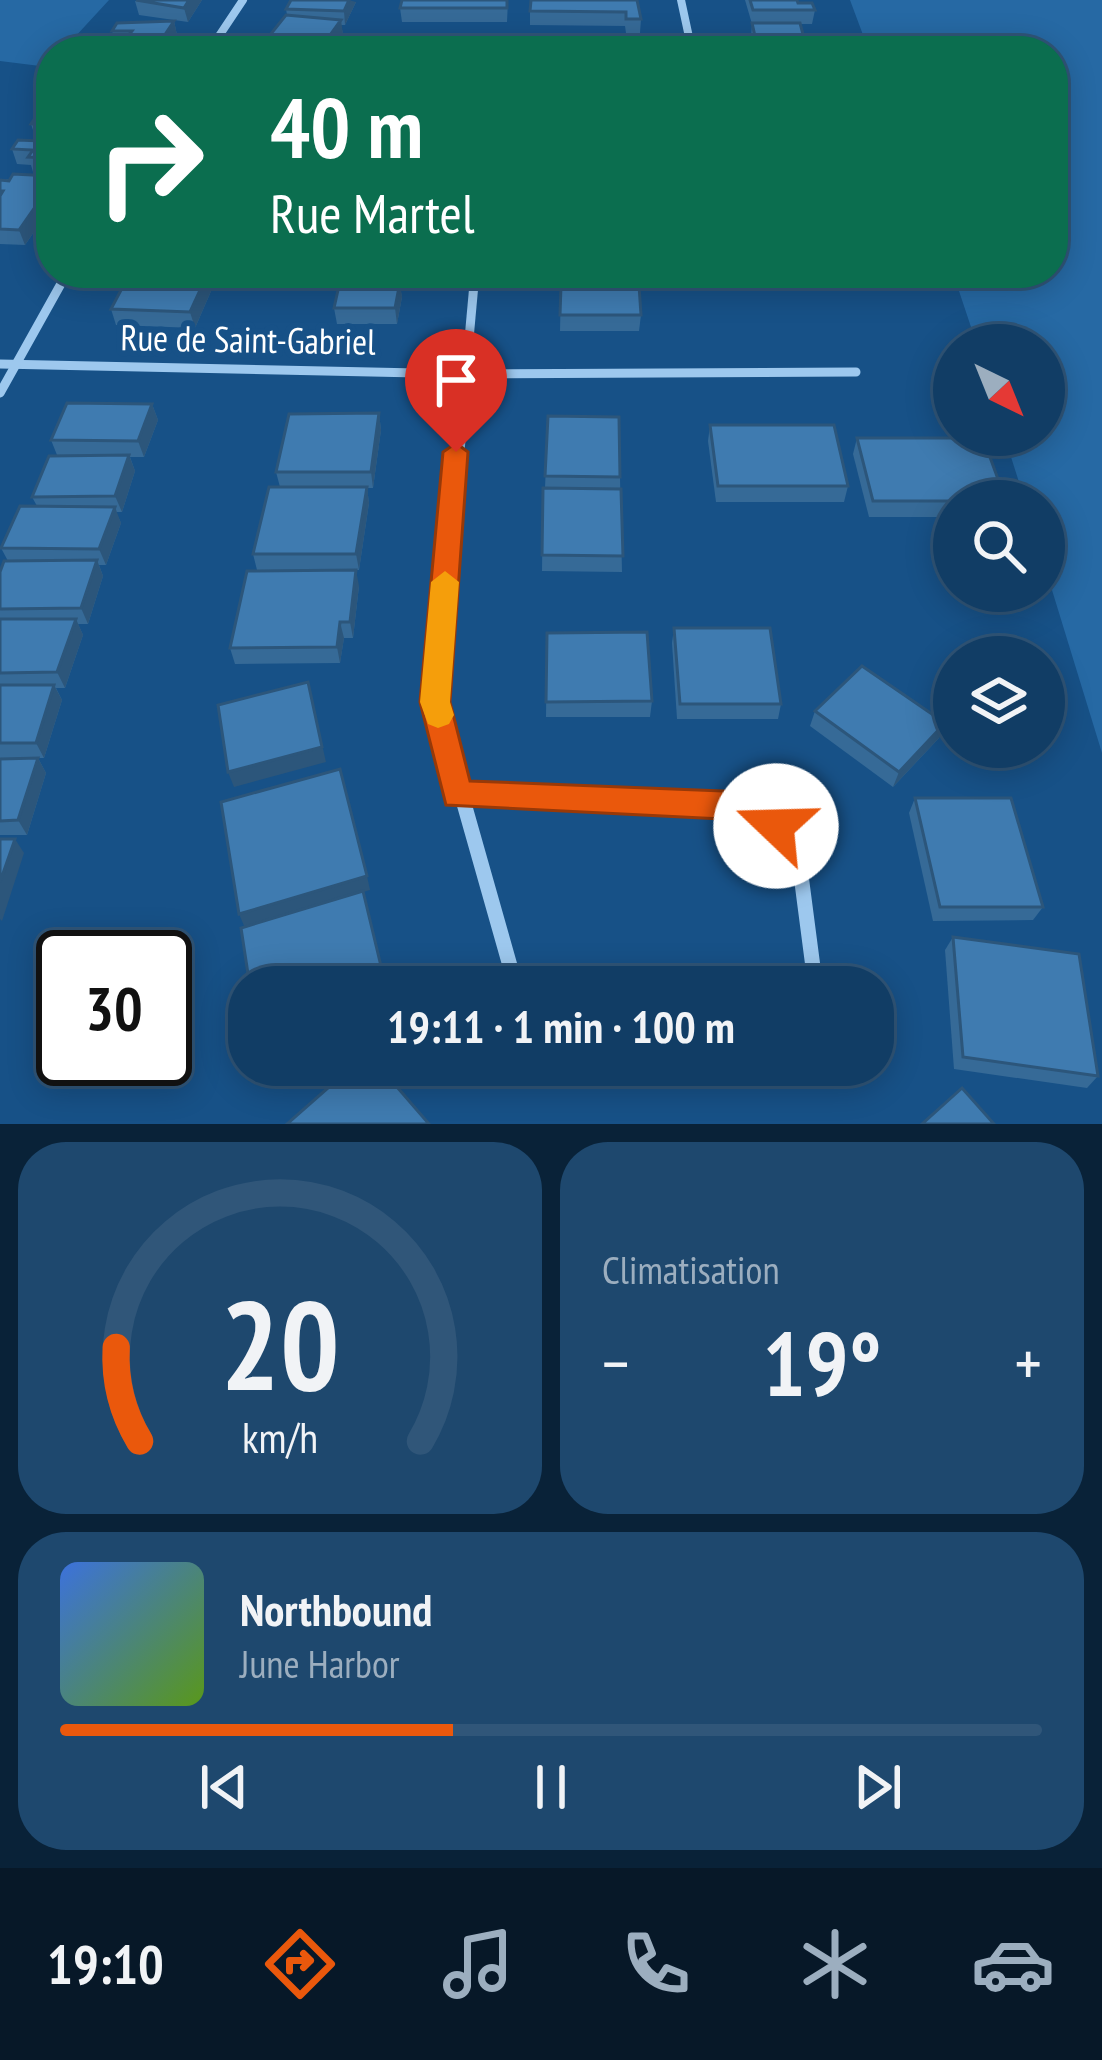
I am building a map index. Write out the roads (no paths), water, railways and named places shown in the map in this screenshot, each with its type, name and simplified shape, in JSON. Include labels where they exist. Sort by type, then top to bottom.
[{"type":"street","points":[[219,36],[243,0]]},
{"type":"street","points":[[681,0],[689,36]]},
{"type":"street","points":[[0,393],[58,288]]},
{"type":"street","points":[[474,288],[435,702],[510,966]]},
{"type":"street","name":"Rue de Saint-Gabriel","points":[[0,364],[465,374],[856,372]]},
{"type":"street","points":[[458,795],[748,806],[776,826],[798,852],[813,966]]}]
